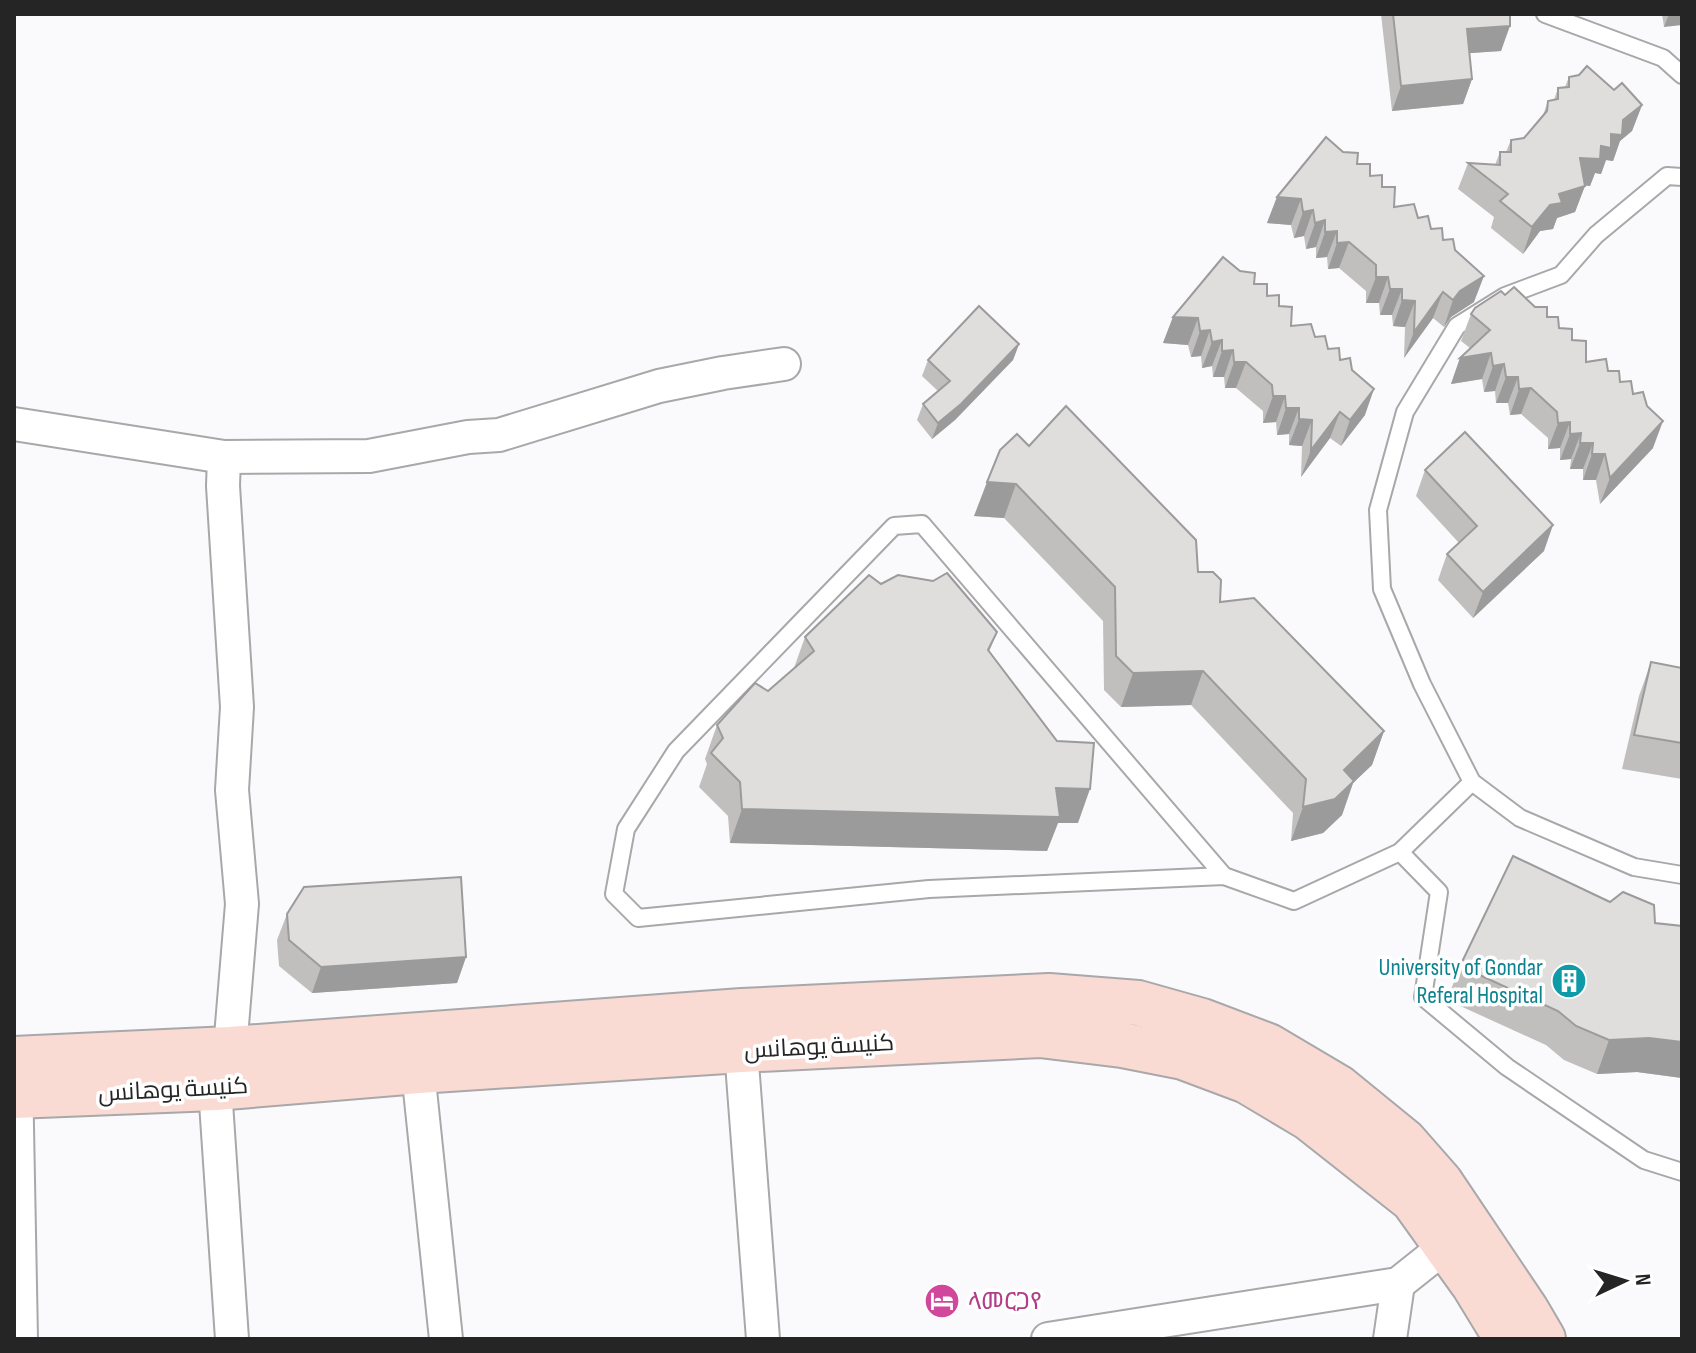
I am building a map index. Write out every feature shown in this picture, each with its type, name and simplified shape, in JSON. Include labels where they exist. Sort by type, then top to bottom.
[{"type":"street","points":[[14,424],[224,457],[369,456],[468,437],[499,435],[659,386],[784,364]]},
{"type":"street","points":[[224,457],[223,486],[237,707],[232,790],[242,904],[222,1068],[232,1339]]},
{"type":"street","points":[[21,1339],[15,1078],[222,1068],[742,1030],[1049,996],[1138,1003],[1202,1021],[1268,1046],[1339,1088],[1404,1141],[1440,1182],[1459,1237],[1543,1339]]},
{"type":"street","points":[[1122,1045],[1138,1003]]},
{"type":"street","points":[[742,1030],[763,1339]]},
{"type":"street","name":"كنيسة يوهانس","points":[[222,1068],[418,1071],[742,1030],[1040,1035],[1122,1045],[1183,1057],[1247,1081],[1309,1118],[1459,1237],[1474,1285],[1507,1339]]},
{"type":"street","points":[[418,1071],[446,1339]]},
{"type":"street","points":[[1048,1339],[1398,1284],[1459,1237]]},
{"type":"street","points":[[1390,1339],[1398,1284]]},
{"type":"lane","points":[[1545,14],[1663,58],[1682,75]]},
{"type":"lane","points":[[1682,177],[1667,176],[1596,235],[1561,275],[1505,296],[1457,326],[1405,412],[1378,510],[1382,589],[1422,684],[1472,782],[1520,818],[1634,867],[1682,875]]},
{"type":"lane","points":[[1224,876],[922,524],[894,526],[676,751],[626,829],[614,894],[638,918],[929,889],[1224,876],[1294,901],[1400,852],[1472,782]]},
{"type":"lane","points":[[1400,852],[1439,892],[1423,997],[1507,1067],[1632,1152],[1644,1160],[1682,1172]]},
{"type":"building","points":[[1393,14],[1510,14],[1510,26],[1467,29],[1472,79],[1401,86]]},
{"type":"building","points":[[1587,66],[1614,90],[1622,83],[1642,105],[1623,120],[1622,135],[1611,134],[1611,148],[1601,146],[1600,159],[1580,158],[1585,186],[1559,194],[1562,203],[1550,205],[1532,227],[1500,201],[1508,194],[1468,163],[1500,165],[1500,152],[1511,152],[1511,140],[1524,138],[1547,111],[1548,101],[1558,99],[1558,88],[1569,87],[1569,77],[1579,75]]},
{"type":"building","points":[[1326,137],[1343,152],[1358,153],[1357,164],[1370,164],[1370,176],[1382,175],[1382,187],[1395,187],[1394,207],[1414,204],[1418,218],[1428,216],[1431,229],[1442,228],[1443,240],[1453,239],[1455,250],[1484,276],[1460,291],[1453,300],[1443,292],[1414,332],[1415,301],[1402,300],[1402,289],[1390,289],[1388,277],[1376,277],[1376,265],[1349,242],[1337,243],[1337,231],[1325,232],[1325,220],[1315,223],[1313,210],[1303,212],[1301,199],[1277,197]]},
{"type":"building","points":[[1223,257],[1240,271],[1255,273],[1254,284],[1267,284],[1267,296],[1279,295],[1279,306],[1292,307],[1291,326],[1311,324],[1315,337],[1325,336],[1328,349],[1339,348],[1340,360],[1350,358],[1352,370],[1374,389],[1350,420],[1340,412],[1311,450],[1312,420],[1299,419],[1299,408],[1286,408],[1285,396],[1273,396],[1272,385],[1246,362],[1234,362],[1233,350],[1222,351],[1222,340],[1212,342],[1210,330],[1200,331],[1198,318],[1173,317]]},
{"type":"building","points":[[1514,287],[1535,307],[1547,307],[1547,317],[1558,317],[1559,328],[1572,329],[1572,340],[1586,341],[1586,362],[1606,359],[1608,371],[1619,371],[1620,382],[1631,381],[1633,394],[1643,392],[1647,406],[1663,421],[1610,478],[1605,454],[1592,454],[1593,443],[1580,443],[1581,433],[1570,434],[1570,422],[1558,423],[1557,412],[1531,388],[1519,389],[1518,377],[1506,377],[1504,364],[1493,366],[1491,353],[1460,358],[1490,330],[1471,314],[1475,308],[1501,291],[1505,295]]},
{"type":"building","points":[[979,306],[1019,344],[961,404],[938,423],[923,404],[950,381],[928,360]]},
{"type":"building","points":[[1066,406],[1196,540],[1198,572],[1213,572],[1221,580],[1220,602],[1254,598],[1384,731],[1344,770],[1354,781],[1335,799],[1303,807],[1306,779],[1203,671],[1133,673],[1116,656],[1115,587],[1016,484],[987,482],[1000,450],[1017,434],[1029,446]]},
{"type":"building","points":[[1465,432],[1553,525],[1483,592],[1447,554],[1477,526],[1425,470]]},
{"type":"building","points":[[947,573],[997,632],[988,650],[1057,741],[1094,743],[1090,789],[1056,788],[1060,817],[742,809],[740,782],[711,753],[723,738],[717,725],[755,683],[768,691],[814,651],[805,637],[869,575],[881,584],[898,575],[933,581]]},
{"type":"building","points":[[1651,662],[1682,668],[1682,743],[1634,735]]},
{"type":"building","name":"University of Gondar Referal Hospital","points":[[1513,856],[1610,902],[1623,892],[1654,905],[1655,923],[1682,926],[1682,1042],[1649,1038],[1609,1040],[1576,1026],[1558,1011],[1460,966]]},
{"type":"building","points":[[461,877],[466,957],[321,967],[289,940],[287,914],[304,887]]},
{"type":"place","name":"University of Gondar Referal Hospital","points":[[1569,981]]},
{"type":"place","name":"ላመርጋየ","points":[[942,1301]]}]
